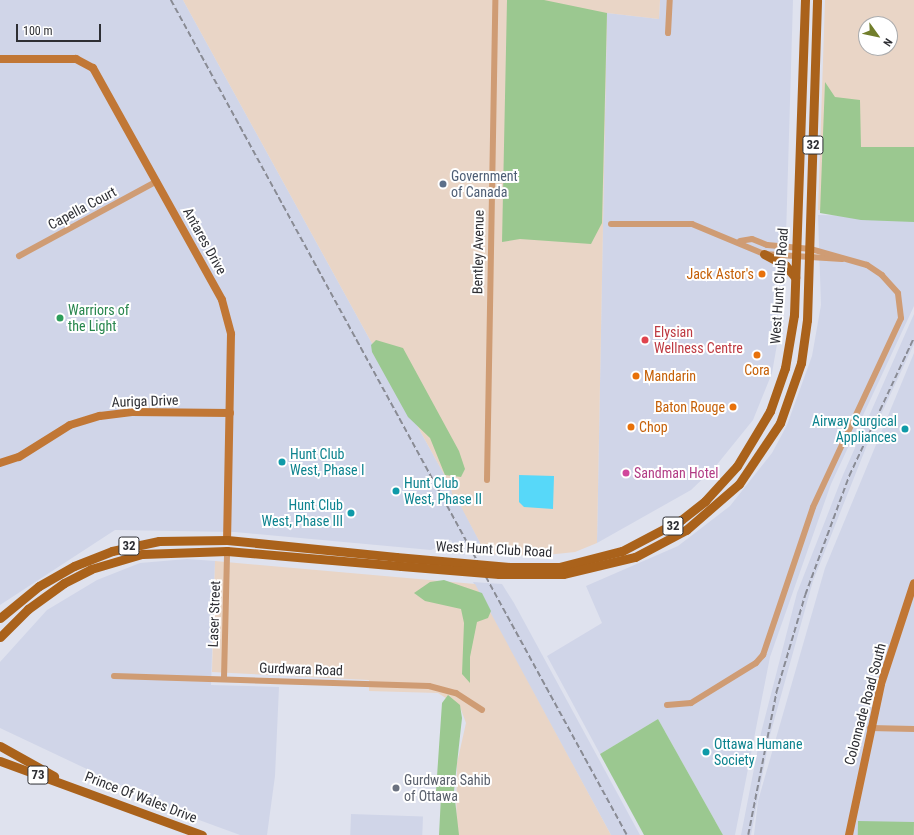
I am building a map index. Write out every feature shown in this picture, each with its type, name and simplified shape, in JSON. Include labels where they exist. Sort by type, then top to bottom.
[{"type":"main road","name":"West Hunt Club Road","points":[[0,618],[50,579],[99,555],[159,541],[227,540],[396,557],[561,570],[604,558],[663,532],[705,501],[737,466],[760,431],[782,378],[793,326],[805,0]]},
{"type":"main road","name":"West Hunt Club Road","points":[[0,637],[39,600],[91,569],[154,552],[227,551],[499,574],[561,570],[621,562],[668,541],[717,506],[753,466],[780,423],[799,372],[806,334],[811,254],[817,0]]},
{"type":"main road","points":[[764,254],[785,265],[795,277]]},
{"type":"main road","points":[[227,540],[227,551]]},
{"type":"main road","name":"Prince Of Wales Drive","points":[[0,746],[69,785]]},
{"type":"main road","name":"Prince Of Wales Drive","points":[[2,762],[69,785],[202,835]]},
{"type":"street","name":"Bentley Avenue","points":[[487,480],[496,0]]},
{"type":"street","points":[[668,33],[670,0]]},
{"type":"street","name":"Antares Drive","points":[[0,59],[76,59],[87,63],[103,82],[226,313],[231,334],[227,540]]},
{"type":"street","name":"Capella Court","points":[[19,256],[157,181]]},
{"type":"street","points":[[611,224],[692,224],[740,241],[764,254],[796,252],[811,254]]},
{"type":"street","points":[[740,241],[752,239],[767,245],[811,254]]},
{"type":"street","name":"West Hunt Club Road","points":[[811,254],[843,258]]},
{"type":"street","name":"West Hunt Club Road","points":[[667,705],[690,703],[756,663],[763,655],[813,506],[898,328],[902,310],[898,293],[876,270],[843,258],[811,254]]},
{"type":"street","name":"Auriga Drive","points":[[0,463],[19,457],[70,425],[100,416],[132,412],[230,413]]},
{"type":"street","name":"Laser Street","points":[[224,678],[227,551]]},
{"type":"street","name":"Colonnade Road South","points":[[849,835],[870,728],[914,583]]},
{"type":"street","name":"Gurdwara Road","points":[[114,676],[224,678],[429,686],[456,693],[482,710]]},
{"type":"street","points":[[870,728],[914,729]]},
{"type":"shaded area","points":[[0,0],[183,0],[451,487],[453,501],[458,500],[487,556],[459,554],[451,540],[431,550],[235,532],[115,530],[0,605]]},
{"type":"shaded area","points":[[183,0],[660,0],[659,19],[607,13],[597,543],[575,552],[537,556],[486,554],[458,501],[453,501],[451,487]]},
{"type":"shaded area","points":[[660,0],[793,0],[784,304],[772,373],[753,420],[715,467],[691,490],[597,543],[607,13],[659,19]]},
{"type":"shaded area","points":[[825,0],[914,0],[914,213],[818,210]]},
{"type":"shaded area","points":[[818,215],[914,217],[914,306],[831,484],[770,657],[735,835],[723,835],[658,719],[600,754],[547,656],[602,623],[586,586],[678,546],[730,506],[772,453],[787,425],[812,356],[821,305]]},
{"type":"shaded area","points":[[914,314],[914,344],[869,440],[813,581],[770,735],[751,835],[741,835],[761,733],[797,593],[843,475]]},
{"type":"shaded area","points":[[914,353],[914,835],[754,835],[758,801],[825,568]]},
{"type":"shaded area","points":[[187,559],[215,561],[211,685],[279,687],[275,776],[267,835],[240,835],[180,813],[0,728],[0,662],[47,610],[97,580],[140,563]]},
{"type":"shaded area","points":[[215,561],[475,584],[611,835],[456,835],[457,763],[466,723],[460,707],[438,693],[369,691],[369,680],[212,672]]},
{"type":"shaded area","points":[[473,582],[502,584],[514,603],[640,835],[611,835]]},
{"type":"shaded area","points":[[351,814],[423,817],[422,835],[350,835]]},
{"type":"green space","points":[[507,0],[544,0],[607,13],[602,223],[591,244],[520,239],[502,242]]},
{"type":"green space","points":[[825,82],[835,97],[860,100],[861,147],[914,147],[914,222],[861,220],[820,213]]},
{"type":"green space","points":[[376,340],[403,348],[459,451],[465,469],[461,477],[445,475],[430,438],[408,417],[372,352],[371,345]]},
{"type":"green space","points":[[444,580],[482,593],[491,611],[488,618],[477,622],[470,657],[470,683],[462,674],[464,623],[461,609],[425,601],[414,593],[430,582]]},
{"type":"green space","points":[[448,695],[460,705],[462,718],[454,791],[459,835],[439,835],[441,796],[436,791],[442,703]]},
{"type":"green space","points":[[658,719],[723,835],[644,835],[600,754]]},
{"type":"green space","points":[[858,821],[914,822],[914,835],[858,835]]},
{"type":"water","points":[[519,475],[554,476],[553,509],[524,507],[519,502]]},
{"type":"railway","points":[[171,0],[627,835]]},
{"type":"railway","points":[[748,835],[776,693],[805,595],[849,476],[914,337]]},
{"type":"place","name":"Government of Canada","points":[[443,184]]},
{"type":"place","name":"Jack Astor's","points":[[762,274]]},
{"type":"place","name":"Warriors of the Light","points":[[60,318]]},
{"type":"place","name":"Elysian Wellness Centre","points":[[645,340]]},
{"type":"place","name":"Cora","points":[[757,355]]},
{"type":"place","name":"Mandarin","points":[[636,376]]},
{"type":"place","name":"Baton Rouge","points":[[733,407]]},
{"type":"place","name":"Chop","points":[[631,427]]},
{"type":"place","name":"Airway Surgical Appliances","points":[[905,429]]},
{"type":"place","name":"Hunt Club West, Phase I","points":[[282,462]]},
{"type":"place","name":"Sandman Hotel","points":[[626,473]]},
{"type":"place","name":"Hunt Club West, Phase II","points":[[396,491]]},
{"type":"place","name":"Hunt Club West, Phase III","points":[[351,513]]},
{"type":"place","name":"Ottawa Humane Society","points":[[706,752]]},
{"type":"place","name":"Gurdwara Sahib of Ottawa","points":[[396,788]]}]
